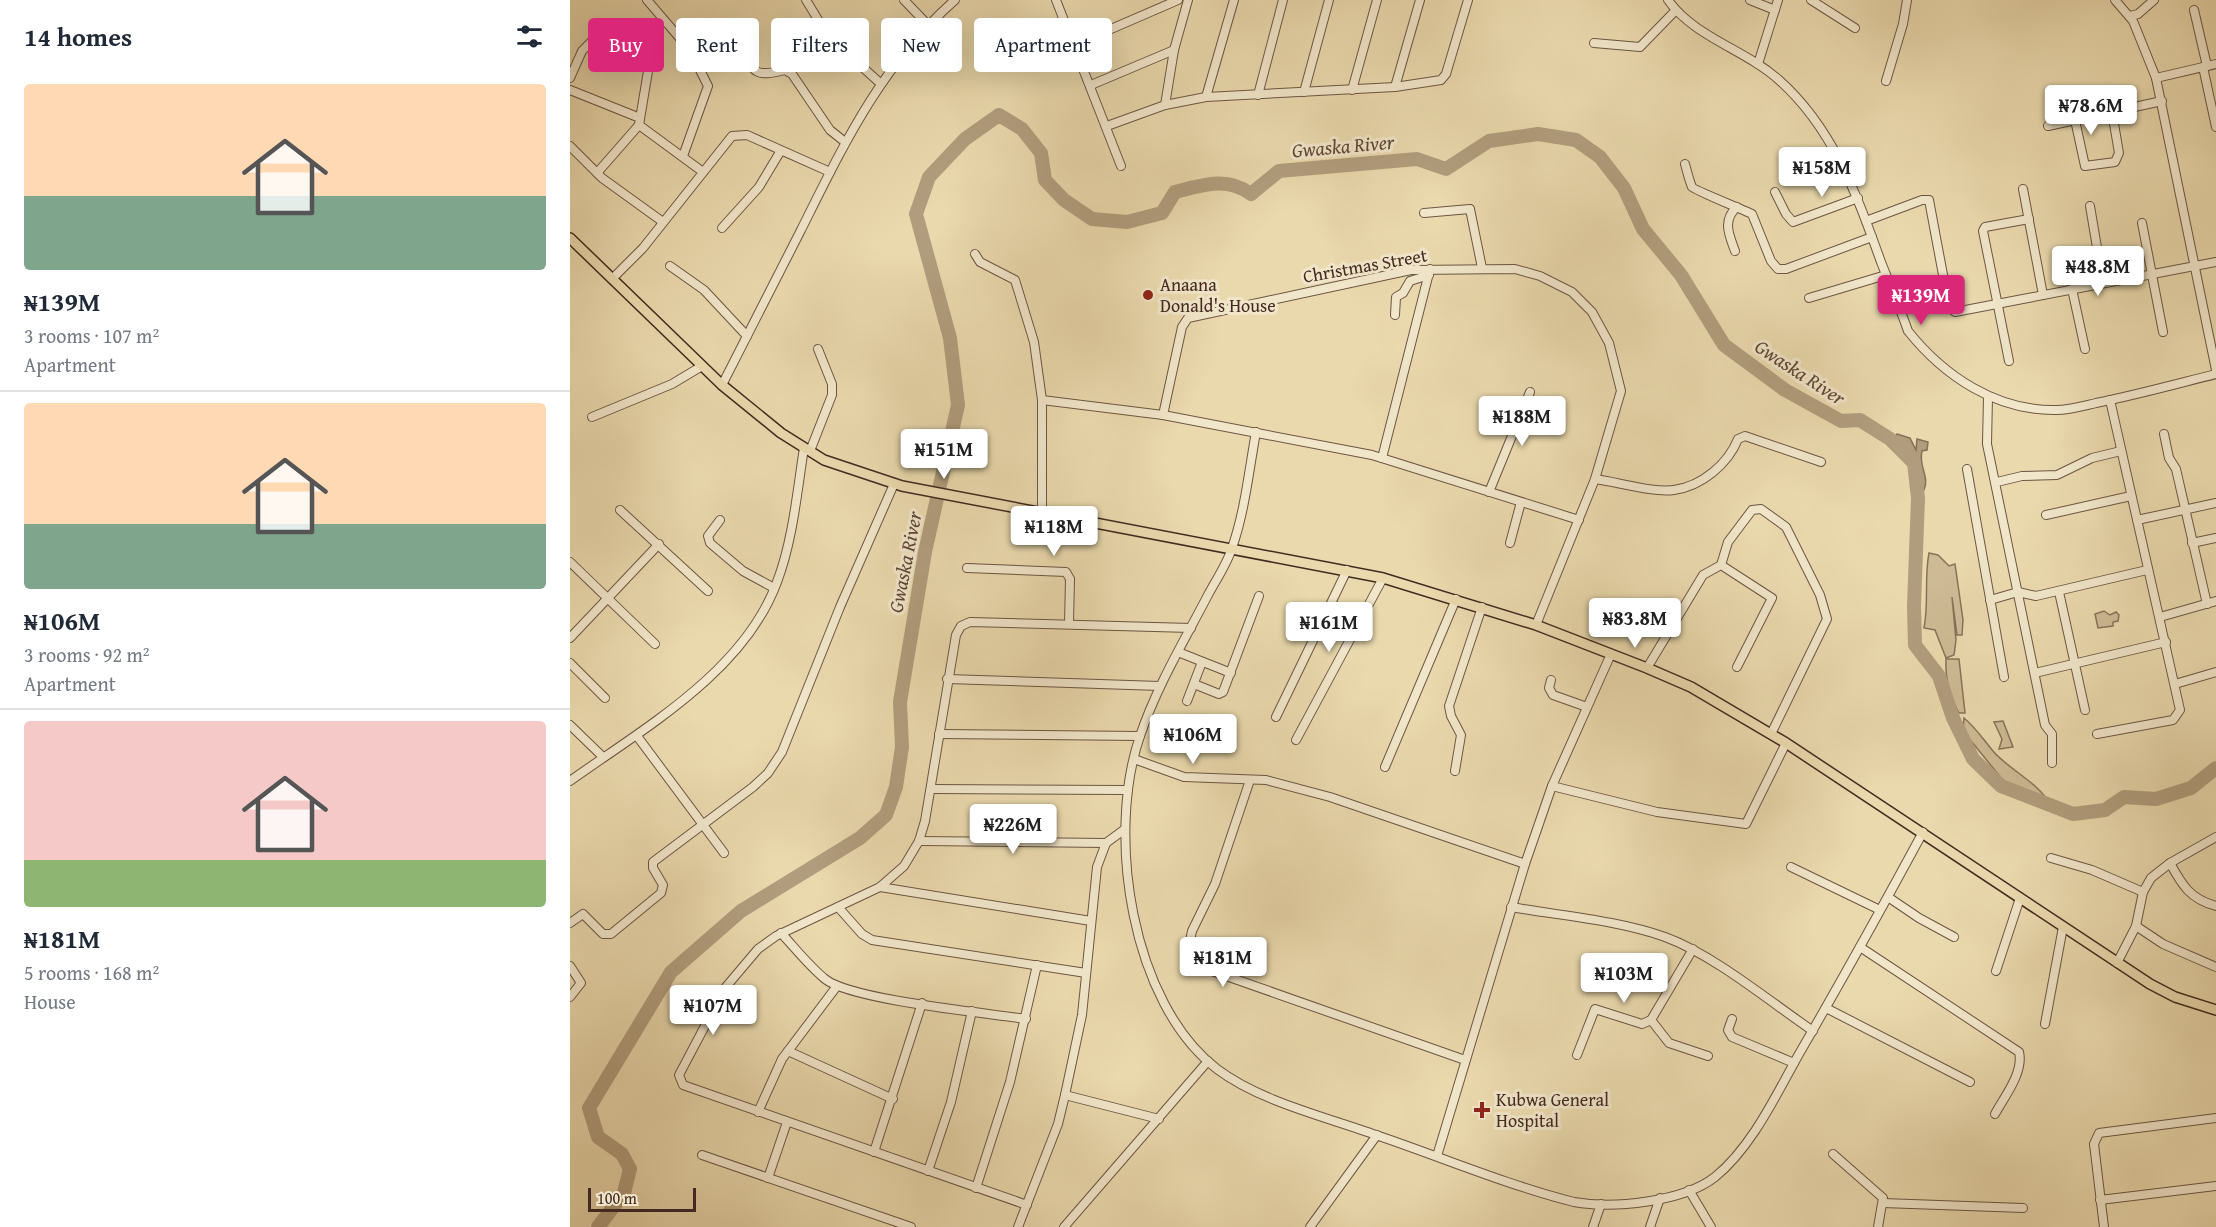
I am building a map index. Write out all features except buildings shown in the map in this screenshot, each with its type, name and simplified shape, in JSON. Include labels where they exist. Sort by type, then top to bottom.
[{"type":"main road","points":[[570,238],[722,385],[781,433],[807,450],[846,469],[911,488],[1383,578],[1536,625],[1647,668],[1691,687],[1786,743],[2117,963],[2175,996],[2216,1010]]},
{"type":"street","points":[[646,0],[690,50],[708,86],[683,156]]},
{"type":"street","points":[[806,0],[828,36],[880,82]]},
{"type":"street","points":[[904,0],[921,18]]},
{"type":"street","points":[[936,18],[955,0]]},
{"type":"street","points":[[1112,29],[1178,0]]},
{"type":"street","points":[[1165,105],[1174,50],[1188,0]]},
{"type":"street","points":[[1206,97],[1234,0]]},
{"type":"street","points":[[1258,95],[1283,0]]},
{"type":"street","points":[[1304,92],[1329,0]]},
{"type":"street","points":[[1352,90],[1377,0]]},
{"type":"street","points":[[1395,87],[1420,0]]},
{"type":"street","points":[[1107,126],[1165,105],[1206,97],[1352,90],[1436,82],[1444,77],[1468,0]]},
{"type":"street","points":[[1668,0],[1691,23],[1758,64],[1787,87],[1818,124],[1843,166],[1858,198],[1908,331],[1923,349],[1948,371],[1988,397],[2040,410],[2059,410],[2110,400],[2216,372],[2156,78],[2130,16],[2115,0]]},
{"type":"street","points":[[1750,0],[1775,10]]},
{"type":"street","points":[[1758,64],[1778,0]]},
{"type":"street","points":[[1811,0],[1856,28]]},
{"type":"street","points":[[1886,81],[1904,24],[1907,0]]},
{"type":"street","points":[[2130,16],[2138,14],[2154,0]]},
{"type":"street","points":[[1057,1],[1064,18]]},
{"type":"street","points":[[1594,44],[1640,47],[1676,10]]},
{"type":"street","points":[[2194,10],[2216,127]]},
{"type":"street","points":[[570,78],[582,51],[592,41],[649,51],[651,56],[640,122],[597,173]]},
{"type":"street","points":[[1091,85],[1174,50]]},
{"type":"street","points":[[2156,78],[2216,64]]},
{"type":"street","points":[[757,72],[768,75],[785,70],[792,74],[830,130],[845,142]]},
{"type":"street","points":[[722,385],[845,142],[880,82],[888,72]]},
{"type":"street","points":[[1085,72],[1121,166]]},
{"type":"street","points":[[570,90],[640,122],[703,172]]},
{"type":"street","points":[[2048,126],[2162,101]]},
{"type":"street","points":[[2075,120],[2085,166],[2115,162],[2119,153],[2112,112]]},
{"type":"street","points":[[612,279],[643,248],[726,143],[738,134],[747,135],[780,152],[830,172]]},
{"type":"street","points":[[570,146],[597,173],[663,222]]},
{"type":"street","points":[[722,228],[759,187],[780,152]]},
{"type":"street","points":[[1685,164],[1693,188],[1701,194],[1715,196],[1752,214],[1771,261],[1778,269],[1786,269],[1872,237]]},
{"type":"street","points":[[2023,189],[2043,295]]},
{"type":"street","points":[[1775,192],[1786,214],[1793,222],[1858,198]]},
{"type":"street","points":[[1866,221],[1922,200],[1929,200],[1949,307],[1955,312],[2216,262]]},
{"type":"street","points":[[2091,206],[2103,284]]},
{"type":"street","points":[[1734,251],[1728,232],[1728,221],[1730,213],[1737,207]]},
{"type":"street","points":[[1424,213],[1470,208],[1482,268]]},
{"type":"street","points":[[2009,362],[1983,229],[2029,219]]},
{"type":"street","points":[[2142,223],[2163,332]]},
{"type":"street","points":[[975,254],[980,262],[1016,280],[1034,342],[1042,400],[1042,514]]},
{"type":"street","points":[[670,266],[704,290],[747,336]]},
{"type":"street","name":"Christmas Street","points":[[1163,415],[1182,327],[1188,318],[1392,273],[1482,268],[1527,272],[1560,284],[1582,302],[1599,325],[1613,353],[1621,391],[1595,479],[1536,625]]},
{"type":"street","points":[[1395,315],[1396,297],[1403,293],[1410,281],[1429,272]]},
{"type":"street","points":[[1382,458],[1429,272]]},
{"type":"street","points":[[1809,298],[1886,275]]},
{"type":"street","points":[[2072,290],[2085,349]]},
{"type":"street","points":[[570,781],[637,736],[726,661],[756,623],[774,588],[787,546],[807,450],[832,395],[832,384],[818,349]]},
{"type":"street","points":[[592,417],[672,384],[702,366]]},
{"type":"street","points":[[1489,492],[1530,392]]},
{"type":"street","points":[[1988,397],[1986,437],[2045,724],[2052,734],[2052,763]]},
{"type":"street","points":[[1042,400],[1163,415],[1382,458],[1579,520]]},
{"type":"street","points":[[2097,734],[2172,720],[2180,710],[2110,400]]},
{"type":"street","points":[[1256,432],[1232,548],[1160,687],[1140,736],[1128,790],[1125,829],[1132,892],[1145,957],[1173,1021],[1208,1061],[1239,1083],[1277,1100],[1565,1199],[1601,1204],[1660,1198],[1689,1190],[1710,1180],[1728,1164],[1752,1133],[1813,1031],[1923,832]]},
{"type":"street","points":[[2163,434],[2169,458],[2176,469],[2183,510],[2207,604]]},
{"type":"street","points":[[1595,479],[1665,490],[1684,487],[1713,471],[1733,452],[1738,439],[1745,436],[1821,462]]},
{"type":"street","points":[[1996,482],[2022,476],[2057,476],[2092,458],[2121,451]]},
{"type":"street","points":[[1967,469],[2004,677]]},
{"type":"street","points":[[570,923],[583,914],[603,934],[611,934],[661,893],[663,885],[653,868],[653,862],[768,773],[782,752],[840,607],[894,484]]},
{"type":"street","points":[[2046,515],[2131,496]]},
{"type":"street","points":[[1510,543],[1521,502]]},
{"type":"street","points":[[2137,520],[2216,505]]},
{"type":"street","points":[[1647,668],[1703,575],[1721,565],[1728,542],[1752,510],[1761,509],[1786,527],[1821,595],[1827,619],[1771,734]]},
{"type":"street","points":[[620,510],[708,591]]},
{"type":"street","points":[[720,520],[708,536],[710,543],[743,571],[774,588]]},
{"type":"street","points":[[2192,543],[2216,538]]},
{"type":"street","points":[[570,638],[659,544]]},
{"type":"street","points":[[570,562],[655,644]]},
{"type":"street","points":[[1721,565],[1772,598],[1737,667]]},
{"type":"street","points":[[967,568],[1066,572],[1070,579],[1069,623]]},
{"type":"street","points":[[1276,717],[1347,570]]},
{"type":"street","points":[[1990,600],[2018,592],[2036,596],[2059,592],[2147,570]]},
{"type":"street","points":[[1296,740],[1383,578]]},
{"type":"street","points":[[2059,592],[2073,665],[2085,710]]},
{"type":"street","points":[[1194,684],[1219,694],[1223,692],[1259,596]]},
{"type":"street","points":[[1385,767],[1456,599]]},
{"type":"street","points":[[2160,618],[2216,601]]},
{"type":"street","points":[[1455,771],[1461,735],[1451,716],[1449,706],[1482,607]]},
{"type":"street","points":[[1027,1206],[683,1085],[679,1075],[725,988],[758,949],[781,933],[880,887],[904,866],[919,841],[932,789],[947,679],[956,635],[964,623],[1069,623],[1191,628]]},
{"type":"street","points":[[2035,674],[2166,642]]},
{"type":"street","points":[[1178,652],[1231,673]]},
{"type":"street","points":[[1437,1156],[1511,907],[1552,786],[1611,654]]},
{"type":"street","points":[[1187,701],[1202,662]]},
{"type":"street","points":[[570,663],[605,698]]},
{"type":"street","points":[[2175,684],[2216,672]]},
{"type":"street","points":[[947,679],[1160,687]]},
{"type":"street","points":[[1551,680],[1549,688],[1553,695],[1587,707]]},
{"type":"street","points":[[570,725],[603,757]]},
{"type":"street","points":[[939,734],[1140,736]]},
{"type":"street","points":[[637,736],[724,853]]},
{"type":"street","points":[[1552,786],[1658,812],[1719,818],[1742,824],[1748,822],[1755,800],[1786,743]]},
{"type":"street","points":[[1134,759],[1184,777],[1266,780],[1330,797],[1525,864]]},
{"type":"street","points":[[1250,780],[1215,884],[1192,931],[1188,950],[1195,965],[1465,1060]]},
{"type":"street","points":[[932,789],[1128,790]]},
{"type":"street","points":[[1017,1227],[1058,1124],[1065,1095],[1082,1016],[1097,867],[1106,843],[1125,829]]},
{"type":"street","points":[[2117,963],[2136,926],[2143,892],[2151,878],[2170,863],[2216,837]]},
{"type":"street","points":[[919,841],[1106,843]]},
{"type":"street","points":[[2051,858],[2092,870],[2143,892]]},
{"type":"street","points":[[2170,863],[2184,889],[2204,902],[2216,906]]},
{"type":"street","points":[[1791,867],[1880,910]]},
{"type":"street","points":[[880,887],[1091,921]]},
{"type":"street","points":[[1888,897],[1919,918],[1954,937]]},
{"type":"street","points":[[1996,971],[2020,898]]},
{"type":"street","points":[[838,907],[862,934],[872,940],[1086,973]]},
{"type":"street","points":[[1511,907],[1639,929],[1693,949],[1813,1031]]},
{"type":"street","points":[[2136,926],[2163,944],[2216,967]]},
{"type":"street","points":[[2045,1024],[2063,927]]},
{"type":"street","points":[[781,933],[826,980],[853,992],[1026,1019]]},
{"type":"street","points":[[1860,947],[2019,1052],[2020,1063],[2016,1074],[1995,1114]]},
{"type":"street","points":[[1577,1055],[1595,1009],[1642,1024],[1651,1020],[1693,949]]},
{"type":"street","points":[[976,1188],[1010,1082],[1037,965]]},
{"type":"street","points":[[570,966],[581,983],[570,997]]},
{"type":"street","points":[[758,1112],[772,1077],[788,1051],[837,986]]},
{"type":"street","points":[[874,1152],[893,1099],[922,1003]]},
{"type":"street","points":[[1826,1008],[1970,1082]]},
{"type":"street","points":[[928,1171],[951,1102],[972,1011]]},
{"type":"street","points":[[1732,1019],[1728,1030],[1732,1037],[1794,1063]]},
{"type":"street","points":[[1651,1020],[1669,1042],[1708,1056]]},
{"type":"street","points":[[788,1051],[893,1099]]},
{"type":"street","points":[[1064,1227],[1208,1061]]},
{"type":"street","points":[[1065,1095],[1159,1119]]},
{"type":"street","points":[[2104,1227],[2094,1144],[2099,1134],[2216,1118]]},
{"type":"street","points":[[768,1178],[788,1122]]},
{"type":"street","points":[[1311,1227],[1377,1135]]},
{"type":"street","points":[[1833,1154],[1880,1194],[1883,1203],[1878,1227]]},
{"type":"street","points":[[702,1155],[911,1227]]},
{"type":"street","points":[[2100,1200],[2216,1186]]},
{"type":"street","points":[[1689,1190],[1711,1227]]},
{"type":"street","points":[[1650,1227],[1660,1198]]},
{"type":"street","points":[[1883,1203],[2023,1208]]},
{"type":"street","points":[[1593,1227],[1601,1204]]},
{"type":"shaded area","points":[[1897,434],[1910,438],[1916,450],[1917,439],[1928,442],[1927,450],[1922,451],[1921,456],[1926,481],[1924,490],[1919,492],[1916,462],[1892,439]]},
{"type":"shaded area","points":[[1929,553],[1938,555],[1949,566],[1955,564],[1963,620],[1962,635],[1957,635],[1952,597],[1956,640],[1954,655],[1946,658],[1935,630],[1924,628]]},
{"type":"shaded area","points":[[2104,611],[2110,615],[2116,612],[2119,615],[2118,621],[2113,622],[2113,626],[2098,628],[2095,614]]},
{"type":"shaded area","points":[[1946,659],[1959,659],[1965,713],[1959,713],[1953,700],[1947,680]]},
{"type":"shaded area","points":[[1964,718],[1999,758],[2038,789],[2049,803],[2006,784],[1963,731]]},
{"type":"shaded area","points":[[2003,721],[2013,747],[1999,749],[2002,739],[1994,722]]},
{"type":"waterway","name":"Gwaska River","points":[[598,1227],[624,1193],[630,1169],[622,1154],[598,1137],[589,1108],[671,972],[741,911],[860,838],[886,815],[896,787],[902,747],[900,702],[925,552],[958,405],[950,338],[916,214],[929,177],[965,139],[999,115],[1022,129],[1041,153],[1045,180],[1064,200],[1092,219],[1127,222],[1162,213],[1175,192],[1205,185],[1224,184],[1242,188],[1251,194],[1279,171],[1417,159],[1446,169],[1489,141],[1538,134],[1576,140],[1600,157],[1624,188],[1643,229],[1681,275],[1724,345],[1785,390],[1841,421],[1860,420],[1890,439],[1914,463],[1918,498],[1915,645],[1939,676],[1953,718],[1973,759],[2001,786],[2073,814],[2105,810],[2124,797],[2156,799],[2191,788],[2216,768]]},
{"type":"place","name":"Anaana Donald's House","points":[[1148,295]]},
{"type":"place","name":"Kubwa General Hospital","points":[[1482,1110]]}]
